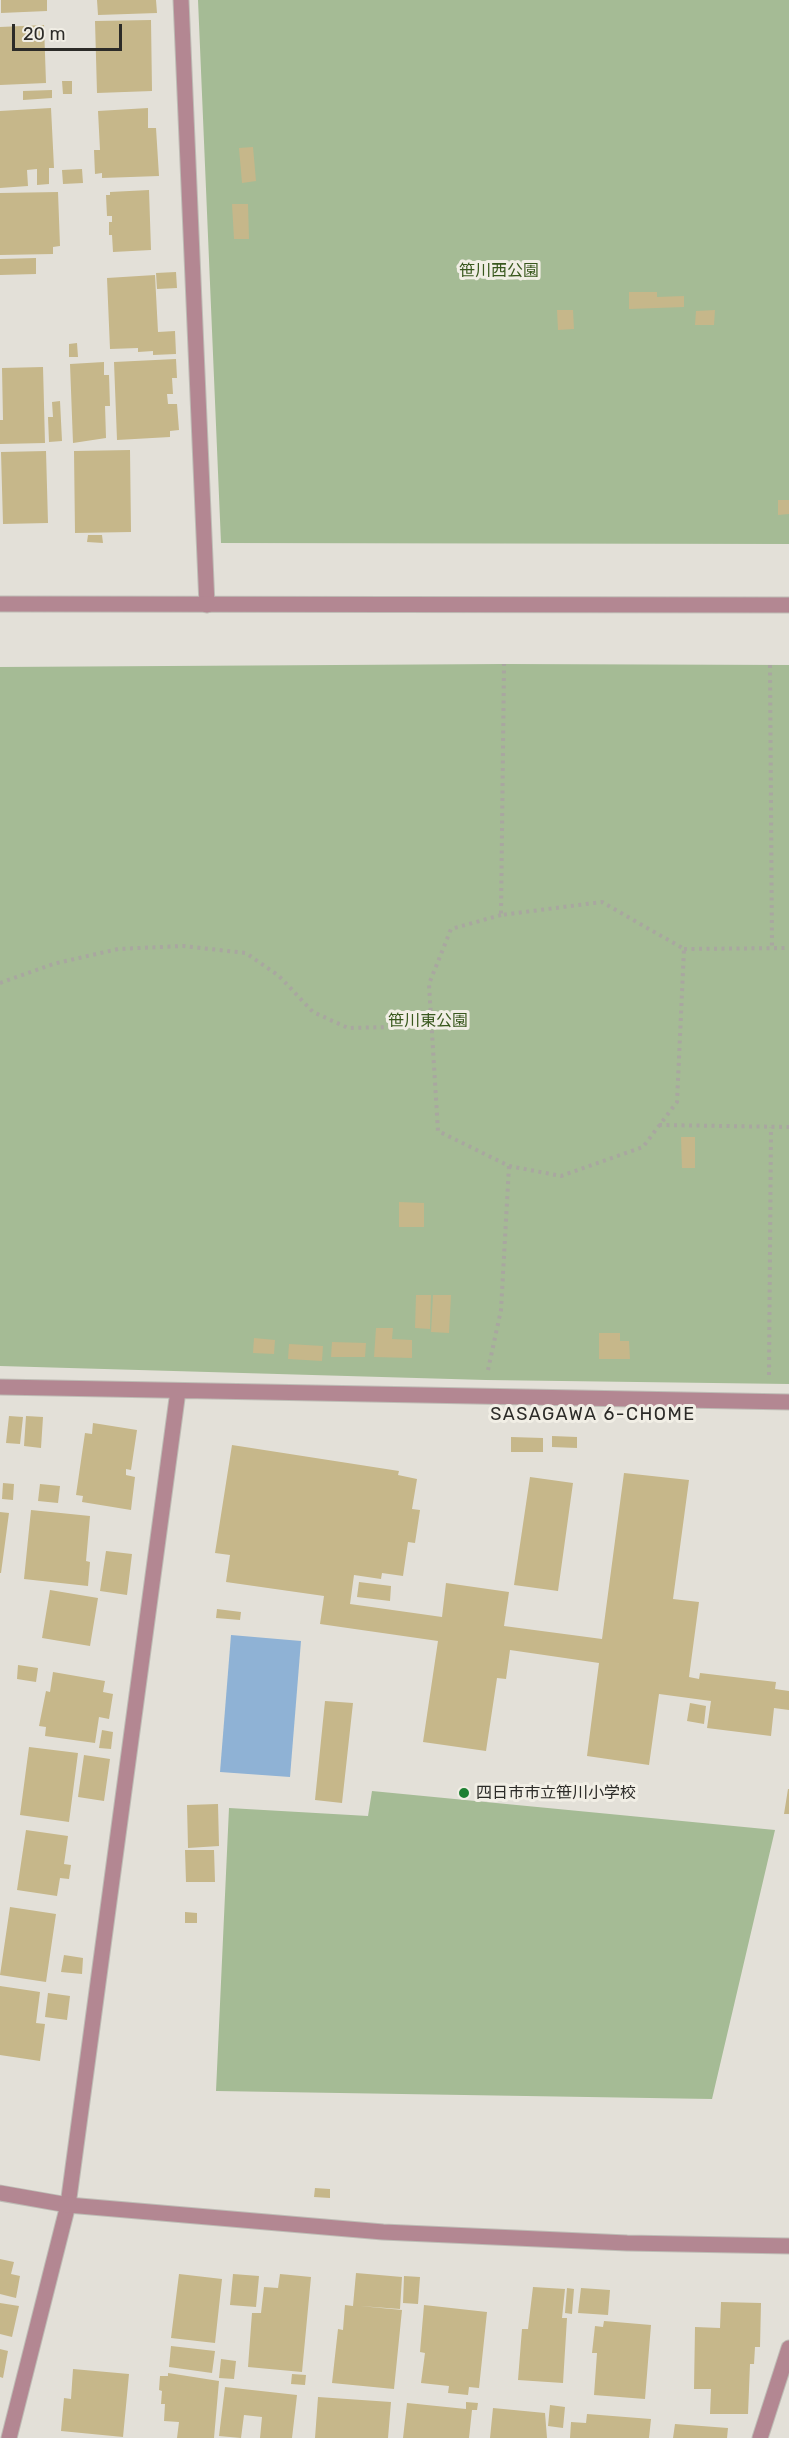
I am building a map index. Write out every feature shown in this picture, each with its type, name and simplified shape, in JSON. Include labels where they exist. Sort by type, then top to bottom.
[{"type":"street","points":[[181,0],[207,605]]},
{"type":"street","points":[[0,604],[789,605]]},
{"type":"street","points":[[0,1387],[789,1402]]},
{"type":"street","points":[[9,2438],[68,2205],[178,1391]]},
{"type":"street","points":[[0,2193],[68,2205],[383,2232],[627,2243],[789,2246]]},
{"type":"street","points":[[760,2438],[789,2348]]},
{"type":"path","points":[[501,915],[504,664]]},
{"type":"path","points":[[770,665],[772,948]]},
{"type":"path","points":[[684,949],[676,1102],[643,1147],[561,1176],[509,1166],[438,1131],[429,984],[451,929],[501,915],[602,902],[684,949],[789,948]]},
{"type":"path","points":[[0,983],[53,964],[118,949],[183,946],[246,953],[279,976],[313,1012],[348,1028],[432,1026]]},
{"type":"path","points":[[659,1125],[789,1127]]},
{"type":"path","points":[[769,1384],[771,1127]]},
{"type":"path","points":[[486,1380],[501,1310],[509,1166]]},
{"type":"green space","name":"笹川西公園","points":[[198,0],[789,0],[789,544],[221,543]]},
{"type":"green space","name":"笹川東公園","points":[[789,665],[789,1384],[486,1380],[0,1366],[0,667]]},
{"type":"green space","points":[[372,1791],[775,1830],[712,2099],[216,2091],[229,1808],[368,1816]]},
{"type":"water","points":[[231,1635],[301,1641],[290,1777],[220,1772]]},
{"type":"building","points":[[1,0],[47,0],[47,11],[1,13]]},
{"type":"building","points":[[97,0],[156,0],[157,13],[98,15]]},
{"type":"building","points":[[151,20],[152,91],[97,93],[95,21]]},
{"type":"building","points":[[44,25],[46,83],[0,85],[0,27]]},
{"type":"building","points":[[62,81],[72,81],[72,94],[63,94]]},
{"type":"building","points":[[52,90],[52,98],[23,100],[23,91]]},
{"type":"building","points":[[51,108],[54,168],[49,168],[49,184],[37,185],[37,169],[27,170],[28,186],[0,188],[0,111]]},
{"type":"building","points":[[148,108],[148,128],[156,128],[159,176],[102,178],[102,173],[95,174],[94,150],[100,150],[98,111]]},
{"type":"building","points":[[253,147],[256,181],[242,183],[239,148]]},
{"type":"building","points":[[82,169],[83,183],[63,184],[62,170]]},
{"type":"building","points":[[149,190],[151,250],[113,252],[112,235],[109,235],[109,222],[112,222],[112,216],[107,216],[106,195],[110,195],[110,192]]},
{"type":"building","points":[[58,192],[60,246],[53,247],[53,254],[0,255],[0,193]]},
{"type":"building","points":[[232,204],[248,204],[249,239],[234,239]]},
{"type":"building","points":[[36,258],[36,274],[0,275],[0,259]]},
{"type":"building","points":[[176,272],[177,288],[157,289],[156,273]]},
{"type":"building","points":[[155,275],[158,332],[175,331],[176,354],[153,355],[153,351],[138,352],[138,348],[110,349],[107,278]]},
{"type":"building","points":[[629,292],[657,292],[657,297],[684,296],[684,307],[629,309]]},
{"type":"building","points":[[557,310],[573,310],[574,329],[558,330]]},
{"type":"building","points":[[715,310],[714,325],[695,325],[696,311]]},
{"type":"building","points":[[77,343],[78,357],[69,357],[69,344]]},
{"type":"building","points":[[176,359],[177,378],[172,378],[173,394],[167,394],[168,404],[177,404],[179,430],[170,431],[170,437],[117,440],[114,362]]},
{"type":"building","points":[[104,362],[104,375],[109,375],[110,406],[105,406],[106,438],[73,443],[70,364]]},
{"type":"building","points":[[43,367],[45,443],[0,444],[0,420],[3,420],[2,368]]},
{"type":"building","points":[[60,401],[62,441],[49,442],[48,417],[53,417],[52,402]]},
{"type":"building","points":[[130,450],[131,532],[75,533],[74,451]]},
{"type":"building","points":[[46,451],[48,523],[3,524],[1,452]]},
{"type":"building","points":[[778,500],[789,500],[789,514],[778,515]]},
{"type":"building","points":[[88,535],[102,535],[103,543],[87,542]]},
{"type":"building","points":[[681,1137],[695,1137],[695,1168],[682,1168]]},
{"type":"building","points":[[399,1202],[424,1203],[424,1227],[399,1227]]},
{"type":"building","points":[[416,1295],[431,1295],[430,1329],[415,1328]]},
{"type":"building","points":[[433,1295],[451,1295],[449,1333],[431,1332]]},
{"type":"building","points":[[376,1328],[393,1328],[392,1339],[412,1340],[412,1358],[374,1357]]},
{"type":"building","points":[[599,1333],[620,1333],[620,1341],[629,1341],[630,1359],[599,1359]]},
{"type":"building","points":[[254,1338],[275,1340],[274,1354],[253,1353]]},
{"type":"building","points":[[332,1342],[366,1343],[365,1357],[331,1357]]},
{"type":"building","points":[[289,1344],[323,1346],[322,1361],[288,1359]]},
{"type":"building","points":[[9,1416],[23,1417],[20,1444],[6,1443]]},
{"type":"building","points":[[26,1416],[43,1417],[41,1448],[24,1446]]},
{"type":"building","points":[[93,1423],[137,1430],[131,1470],[126,1469],[126,1475],[135,1477],[131,1510],[82,1502],[83,1496],[76,1495],[85,1433],[92,1434]]},
{"type":"building","points":[[552,1436],[577,1437],[577,1448],[552,1447]]},
{"type":"building","points":[[511,1437],[543,1438],[543,1452],[511,1452]]},
{"type":"building","points":[[232,1445],[399,1471],[398,1475],[417,1479],[412,1509],[420,1510],[415,1543],[408,1542],[403,1576],[382,1573],[381,1579],[354,1575],[350,1604],[442,1617],[446,1583],[509,1592],[504,1626],[602,1639],[624,1473],[689,1480],[673,1599],[699,1602],[689,1677],[699,1679],[700,1673],[776,1682],[775,1689],[789,1691],[789,1710],[774,1708],[771,1736],[707,1728],[711,1701],[659,1694],[649,1765],[587,1756],[599,1663],[510,1650],[506,1679],[497,1678],[486,1751],[423,1742],[438,1641],[320,1624],[324,1596],[226,1582],[230,1555],[215,1553]]},
{"type":"building","points":[[530,1477],[573,1483],[558,1591],[514,1585]]},
{"type":"building","points":[[3,1483],[14,1484],[13,1500],[2,1499]]},
{"type":"building","points":[[40,1484],[60,1486],[58,1503],[38,1501]]},
{"type":"building","points":[[31,1510],[90,1516],[86,1561],[90,1562],[88,1586],[24,1579]]},
{"type":"building","points":[[0,1512],[9,1513],[1,1573],[0,1573]]},
{"type":"building","points":[[106,1551],[132,1554],[127,1595],[100,1591]]},
{"type":"building","points":[[359,1582],[391,1586],[390,1601],[357,1597]]},
{"type":"building","points":[[50,1590],[98,1598],[90,1646],[42,1638]]},
{"type":"building","points":[[217,1609],[241,1612],[240,1620],[216,1618]]},
{"type":"building","points":[[18,1665],[38,1668],[36,1682],[17,1679]]},
{"type":"building","points":[[53,1672],[105,1681],[103,1692],[113,1694],[109,1719],[99,1717],[95,1743],[45,1736],[46,1727],[39,1726],[46,1691],[50,1692]]},
{"type":"building","points":[[325,1701],[353,1703],[342,1803],[315,1800]]},
{"type":"building","points":[[690,1703],[706,1706],[704,1724],[687,1721]]},
{"type":"building","points":[[102,1730],[113,1732],[111,1749],[99,1748]]},
{"type":"building","points":[[29,1747],[78,1753],[69,1822],[20,1815]]},
{"type":"building","points":[[84,1755],[110,1759],[104,1801],[78,1797]]},
{"type":"building","points":[[788,1789],[789,1814],[784,1814]]},
{"type":"building","points":[[218,1804],[219,1846],[188,1848],[187,1805]]},
{"type":"building","points":[[26,1830],[68,1836],[64,1864],[71,1865],[69,1879],[60,1878],[57,1896],[17,1890]]},
{"type":"building","points":[[185,1850],[214,1850],[215,1882],[186,1882]]},
{"type":"building","points":[[10,1907],[56,1914],[46,1982],[0,1975]]},
{"type":"building","points":[[185,1912],[197,1913],[197,1923],[185,1923]]},
{"type":"building","points":[[64,1955],[83,1958],[82,1974],[61,1972]]},
{"type":"building","points":[[0,1986],[40,1992],[36,2023],[45,2024],[40,2061],[0,2055]]},
{"type":"building","points":[[48,1993],[70,1996],[67,2020],[45,2017]]},
{"type":"building","points":[[315,2188],[330,2189],[330,2198],[314,2197]]},
{"type":"building","points":[[0,2259],[14,2262],[11,2274],[20,2276],[16,2298],[0,2294]]},
{"type":"building","points":[[356,2273],[402,2277],[400,2309],[360,2306],[402,2310],[394,2389],[332,2383],[338,2329],[343,2330],[345,2305],[353,2306]]},
{"type":"building","points":[[179,2274],[222,2279],[215,2343],[171,2338]]},
{"type":"building","points":[[233,2274],[259,2276],[256,2307],[230,2305]]},
{"type":"building","points":[[280,2274],[311,2277],[302,2372],[248,2367],[252,2313],[261,2313],[264,2287],[278,2288]]},
{"type":"building","points":[[404,2276],[420,2277],[418,2304],[403,2303]]},
{"type":"building","points":[[533,2287],[565,2289],[562,2318],[567,2318],[563,2383],[518,2380],[522,2329],[528,2329]]},
{"type":"building","points":[[567,2288],[574,2289],[572,2314],[565,2313]]},
{"type":"building","points":[[581,2288],[610,2290],[608,2315],[578,2313]]},
{"type":"building","points":[[721,2302],[761,2303],[760,2347],[755,2347],[754,2364],[750,2364],[748,2414],[710,2414],[711,2389],[694,2389],[695,2327],[720,2328]]},
{"type":"building","points":[[0,2303],[19,2306],[12,2337],[0,2334]]},
{"type":"building","points":[[424,2305],[487,2312],[479,2388],[469,2387],[468,2395],[448,2393],[449,2386],[421,2383],[425,2353],[420,2352]]},
{"type":"building","points":[[604,2321],[651,2325],[645,2399],[594,2395],[597,2353],[592,2353],[595,2326],[603,2327]]},
{"type":"building","points":[[171,2346],[215,2351],[212,2373],[169,2367]]},
{"type":"building","points":[[0,2349],[8,2351],[3,2378],[0,2377]]},
{"type":"building","points":[[221,2359],[236,2361],[234,2379],[219,2378]]},
{"type":"building","points":[[73,2369],[129,2374],[123,2437],[61,2431],[64,2398],[71,2399]]},
{"type":"building","points":[[168,2373],[219,2381],[214,2438],[177,2438],[179,2422],[164,2421],[165,2404],[161,2404],[160,2376],[168,2376]]},
{"type":"building","points":[[292,2374],[306,2375],[305,2385],[291,2384]]},
{"type":"building","points":[[225,2387],[297,2395],[292,2438],[260,2438],[262,2417],[244,2415],[241,2438],[219,2436]]},
{"type":"building","points":[[318,2397],[391,2402],[388,2438],[315,2438]]},
{"type":"building","points":[[466,2402],[478,2403],[477,2410],[472,2410],[469,2438],[403,2438],[407,2403],[466,2409]]},
{"type":"building","points":[[550,2405],[565,2407],[563,2428],[548,2426]]},
{"type":"building","points":[[493,2408],[545,2413],[547,2438],[490,2438]]},
{"type":"building","points":[[587,2414],[651,2419],[649,2438],[570,2438],[571,2422],[586,2423]]},
{"type":"building","points":[[675,2424],[728,2428],[727,2438],[673,2438]]},
{"type":"place","name":"四日市市立笹川小学校","points":[[464,1793]]},
{"type":"district","name":"SASAGAWA 6-CHOME","points":[[593,1415]]}]
